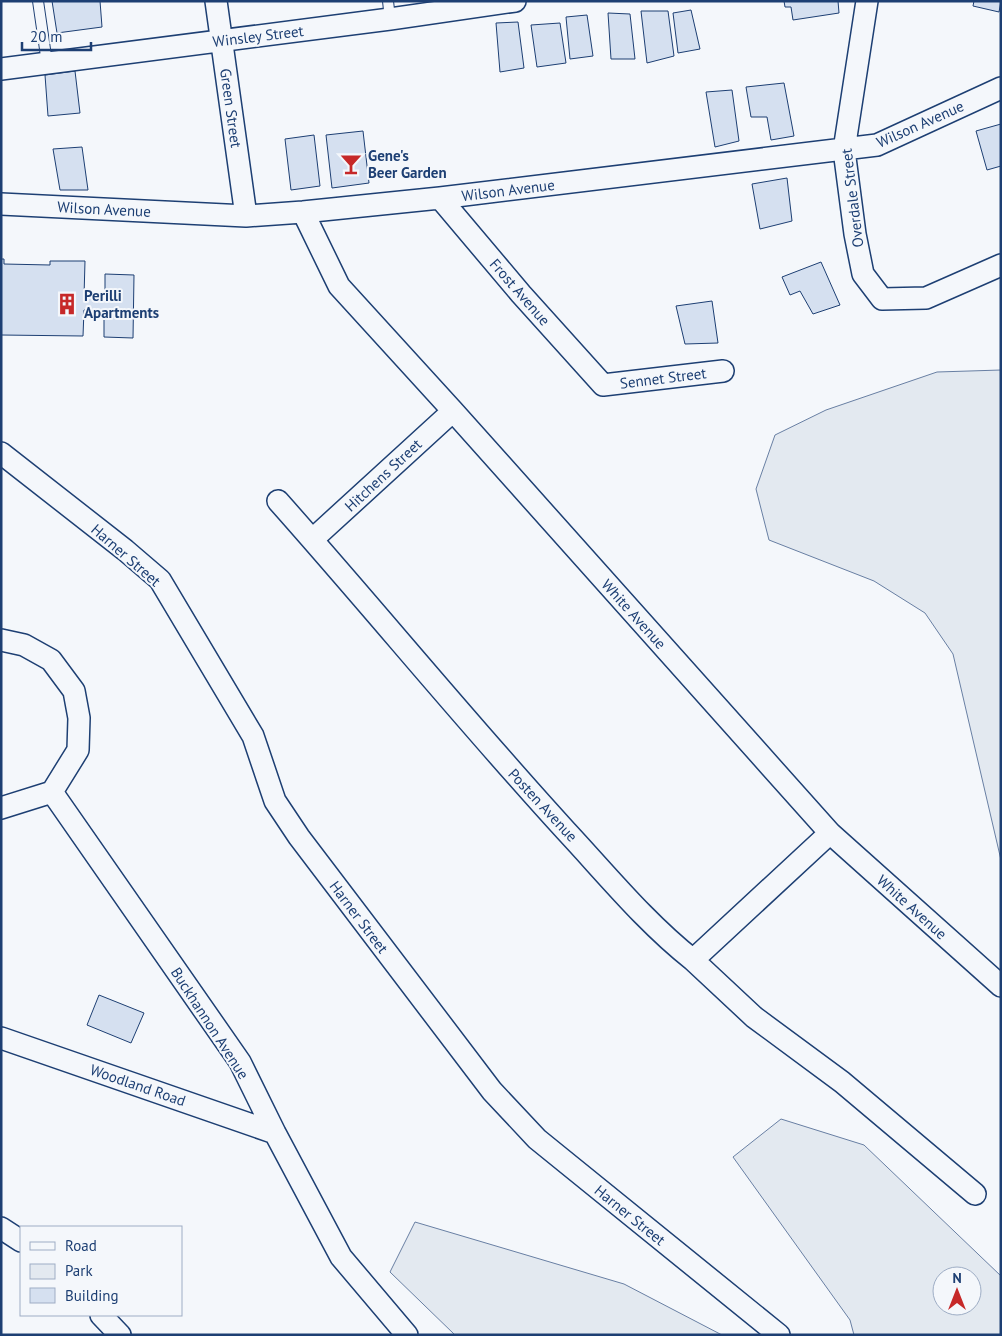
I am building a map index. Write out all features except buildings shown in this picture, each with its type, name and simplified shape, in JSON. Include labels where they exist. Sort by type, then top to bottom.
[{"type":"street","name":"Green Street","points":[[216,1],[246,216]]},
{"type":"street","name":"Overdale Street","points":[[867,1],[844,150],[855,234],[863,274],[882,299],[926,298],[1001,265]]},
{"type":"street","name":"Winsley Street","points":[[1,69],[221,41],[389,10],[506,2]]},
{"type":"street","name":"Wilson Avenue","points":[[1,204],[246,216],[440,198],[877,145],[1001,88]]},
{"type":"street","name":"Frost Avenue","points":[[440,198],[521,294],[603,385]]},
{"type":"street","name":"White Avenue","points":[[303,212],[339,286],[830,833],[1001,986]]},
{"type":"street","name":"Sennet Street","points":[[603,385],[723,371]]},
{"type":"street","name":"Hitchens Street","points":[[313,539],[453,411]]},
{"type":"street","name":"Harner Street","points":[[1,454],[125,550],[160,580],[253,736],[275,801],[299,837],[492,1091],[537,1139],[779,1335]]},
{"type":"street","name":"Posten Avenue","points":[[278,501],[313,539],[508,767],[633,903],[754,1017],[842,1082],[975,1194]]},
{"type":"street","points":[[1,640],[24,645],[50,660],[74,691],[79,718],[78,750],[52,792],[1,808]]},
{"type":"street","name":"Buckhannon Avenue","points":[[52,792],[240,1062],[275,1133],[341,1257],[407,1335]]},
{"type":"street","points":[[694,960],[830,833]]},
{"type":"street","name":"Woodland Road","points":[[1,1038],[275,1133]]},
{"type":"street","points":[[1,1228],[20,1240]]},
{"type":"street","points":[[102,1316],[120,1335]]},
{"type":"lane","points":[[38,1],[47,63]]},
{"type":"green space","points":[[1001,370],[1001,860],[953,654],[925,613],[874,581],[769,540],[756,489],[775,435],[826,410],[937,372]]},
{"type":"green space","points":[[781,1119],[864,1145],[1001,1276],[1001,1335],[854,1335],[850,1320],[733,1157]]},
{"type":"green space","points":[[415,1222],[624,1284],[722,1335],[455,1335],[390,1272]]},
{"type":"place","name":"Gene's Beer Garden","points":[[351,164]]},
{"type":"place","name":"Perilli Apartments","points":[[67,304]]}]
